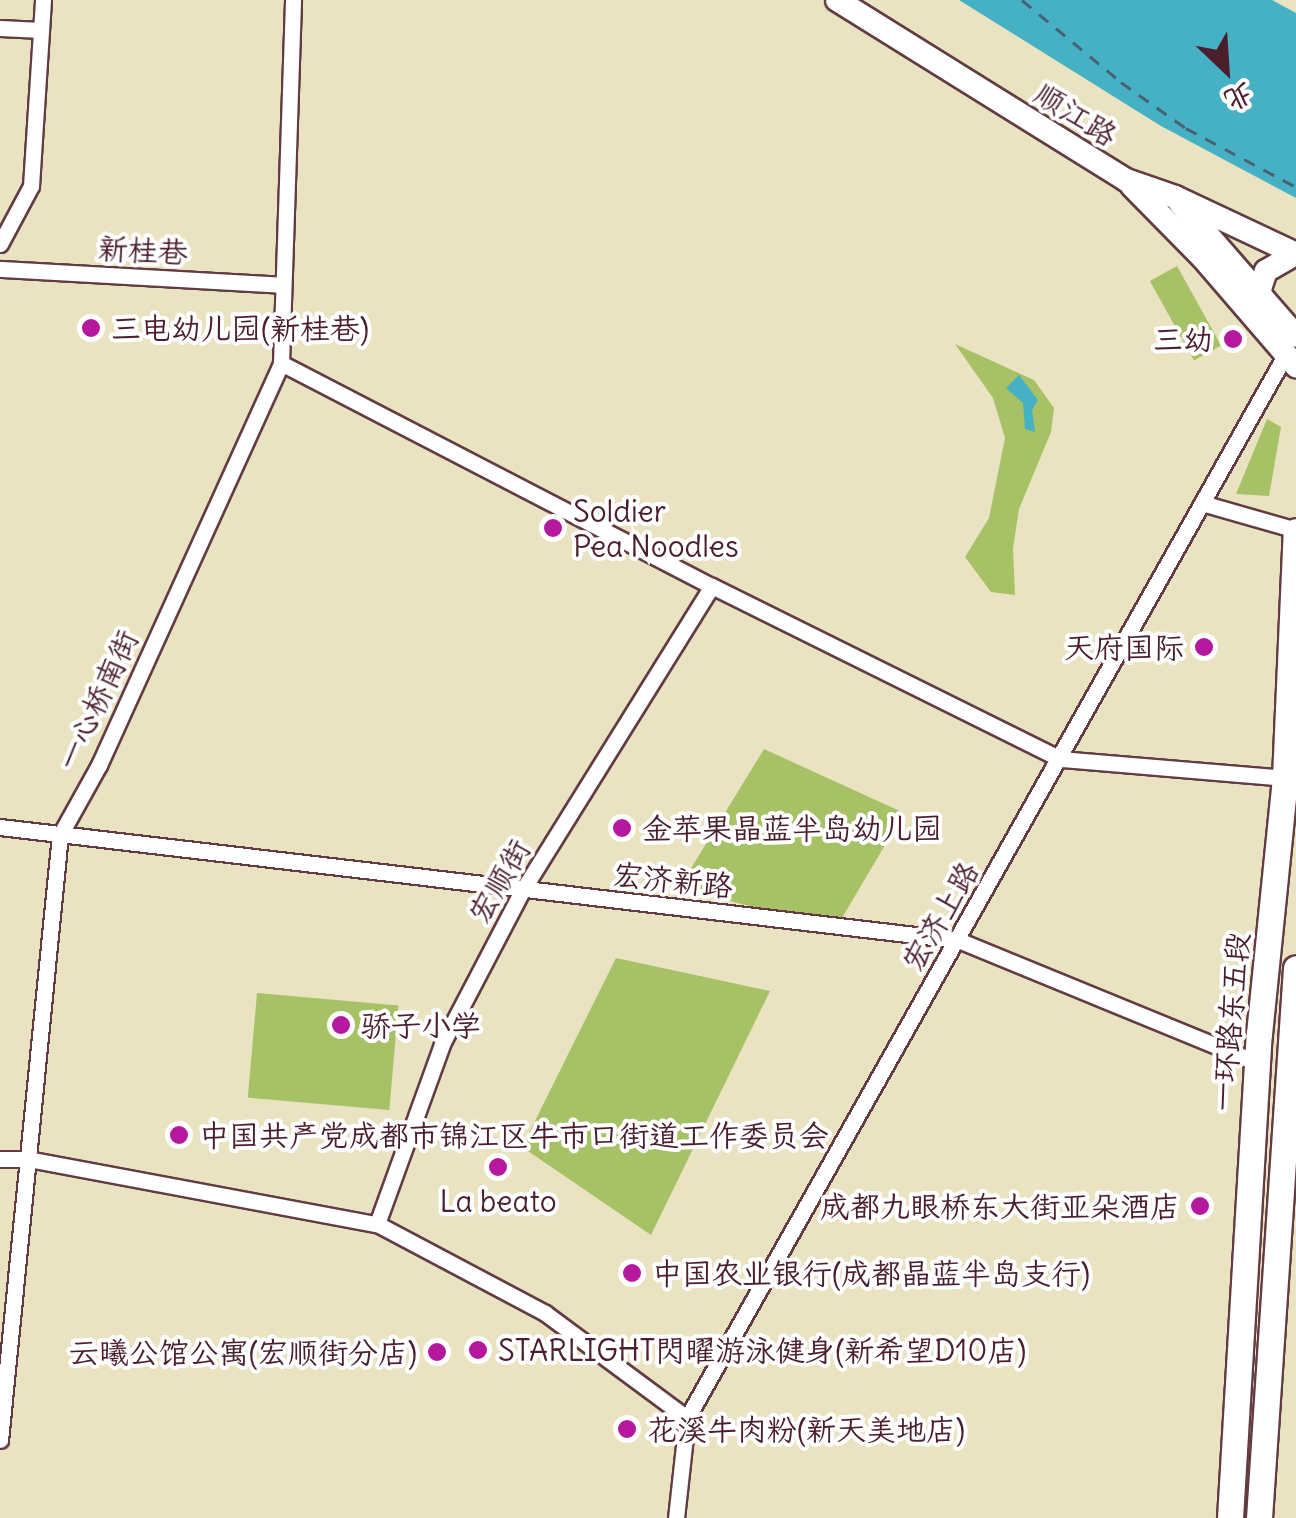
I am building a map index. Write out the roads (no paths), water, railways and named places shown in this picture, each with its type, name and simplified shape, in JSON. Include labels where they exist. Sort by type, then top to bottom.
[{"type":"main road","name":"顺江路","points":[[837,0],[1126,180],[1175,197],[1296,254]]},
{"type":"main road","name":"顺江路","points":[[862,0],[1154,176],[1296,238]]},
{"type":"main road","points":[[1154,176],[1262,302],[1293,351]]},
{"type":"main road","points":[[1126,180],[1293,351]]},
{"type":"main road","points":[[1262,302],[1260,289],[1266,271],[1296,254]]},
{"type":"main road","name":"一环路东五段","points":[[1230,1518],[1258,1063],[1285,778],[1296,530]]},
{"type":"main road","name":"一环路东五段","points":[[1259,1518],[1296,968]]},
{"type":"street","points":[[0,244],[31,186],[44,0]]},
{"type":"street","name":"一心桥南街","points":[[0,1440],[60,834],[100,765],[281,363],[293,0]]},
{"type":"street","points":[[0,28],[41,30]]},
{"type":"street","name":"新桂巷","points":[[0,269],[283,285]]},
{"type":"street","name":"宏济上路","points":[[676,1518],[687,1418],[1202,503],[1293,351]]},
{"type":"street","points":[[281,363],[712,586],[1061,758],[1285,778]]},
{"type":"street","points":[[1202,503],[1296,530]]},
{"type":"street","name":"宏顺街","points":[[376,1224],[442,1044],[522,891],[712,586]]},
{"type":"street","name":"宏济新路","points":[[0,827],[958,940],[1258,1063]]},
{"type":"street","points":[[0,1159],[28,1159],[376,1224],[545,1313],[687,1418]]},
{"type":"water","points":[[959,0],[1272,0],[1296,13],[1296,198],[1161,126]]},
{"type":"water","points":[[1019,375],[1038,400],[1032,410],[1035,432],[1025,429],[1023,403],[1006,388]]},
{"type":"place","name":"三电幼儿园(新桂巷)","points":[[91,328]]},
{"type":"place","name":"三幼","points":[[1233,339]]},
{"type":"place","name":"Soldier Pea Noodles","points":[[553,528]]},
{"type":"place","name":"天府国际","points":[[1204,647]]},
{"type":"place","name":"金苹果晶蓝半岛幼儿园","points":[[622,828]]},
{"type":"place","name":"骄子小学","points":[[341,1025]]},
{"type":"place","name":"中国共产党成都市锦江区牛市口街道工作委员会","points":[[179,1135]]},
{"type":"place","name":"La beato","points":[[498,1167]]},
{"type":"place","name":"成都九眼桥东大街亚朵酒店","points":[[1200,1206]]},
{"type":"place","name":"中国农业银行(成都晶蓝半岛支行)","points":[[632,1273]]},
{"type":"place","name":"STARLIGHT閃曜游泳健身(新希望D10店)","points":[[478,1350]]},
{"type":"place","name":"云曦公馆公寓(宏顺街分店)","points":[[437,1352]]},
{"type":"place","name":"花溪牛肉粉(新天美地店)","points":[[627,1429]]}]
